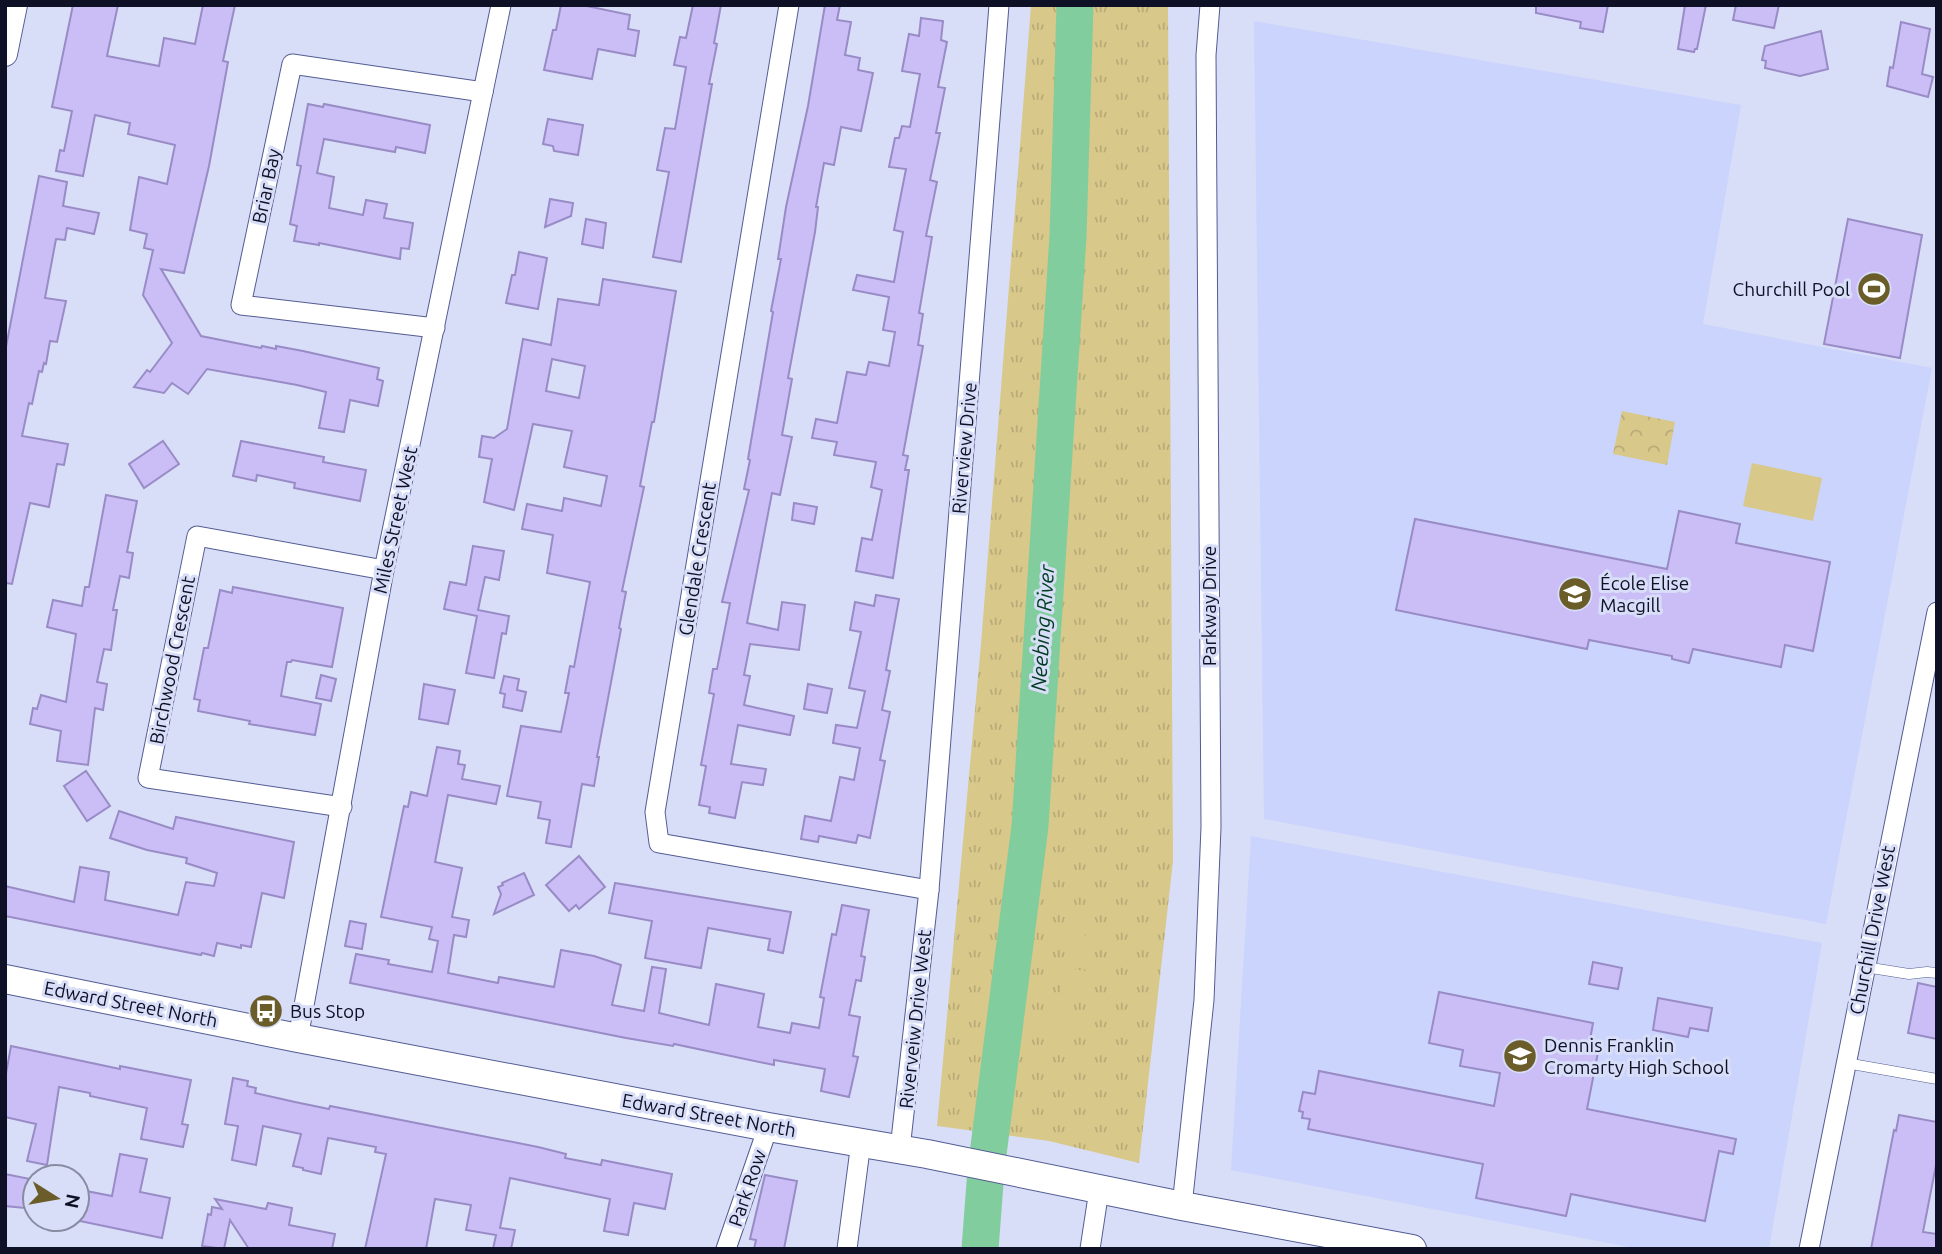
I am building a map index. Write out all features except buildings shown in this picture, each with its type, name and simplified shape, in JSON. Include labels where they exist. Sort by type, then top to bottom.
[{"type":"main road","name":"Edward Street North","points":[[5,979],[298,1038],[768,1127],[914,1151],[1099,1190],[1412,1249]]},
{"type":"street","points":[[5,54],[15,5]]},
{"type":"street","name":"Miles Street West","points":[[298,1038],[384,570],[501,5]]},
{"type":"street","name":"Glendale Crescent","points":[[789,5],[655,812],[659,844],[929,890]]},
{"type":"street","name":"Riverview Drive","points":[[929,890],[999,5]]},
{"type":"street","name":"Parkway Drive","points":[[1182,1206],[1204,1000],[1211,827],[1206,55],[1210,5]]},
{"type":"street","name":"Briar Bay","points":[[435,328],[241,305],[292,64],[483,92]]},
{"type":"street","name":"Birchwood Crescent","points":[[342,807],[148,778],[197,536],[384,570]]},
{"type":"street","name":"Churchill Drive West","points":[[1809,1249],[1937,612]]},
{"type":"street","name":"Riverveiw Drive West","points":[[914,1151],[929,890]]},
{"type":"street","name":"Park Row","points":[[726,1249],[768,1127]]},
{"type":"street","points":[[847,1249],[861,1142]]},
{"type":"street","points":[[1090,1249],[1099,1190]]},
{"type":"lane","points":[[1865,967],[1909,974],[1937,973]]},
{"type":"lane","points":[[1846,1063],[1937,1079]]},
{"type":"shaded area","name":"École Elise Macgill","points":[[1254,21],[1741,105],[1703,324],[1932,368],[1826,924],[1264,819]]},
{"type":"shaded area","name":"Dennis Franklin Cromarty High School","points":[[1251,836],[1822,943],[1769,1249],[1639,1249],[1231,1170]]},
{"type":"green space","points":[[1031,5],[1168,5],[1173,861],[1139,1163],[1049,1141],[937,1126],[981,644]]},
{"type":"green space","points":[[1622,411],[1675,422],[1667,465],[1613,454]]},
{"type":"green space","points":[[1752,463],[1822,478],[1813,521],[1743,506]]},
{"type":"green space","points":[[1084,928],[1087,953],[1065,956],[1063,930]]},
{"type":"green space","points":[[1064,968],[1086,971],[1082,997],[1061,994]]},
{"type":"green space","points":[[1056,1008],[1076,1014],[1068,1039],[1047,1032]]},
{"type":"waterway","name":"Neebing River","points":[[980,1249],[986,1170],[1030,826],[1068,236],[1075,5]]},
{"type":"place","name":"Churchill Pool","points":[[1874,289]]},
{"type":"place","name":"École Elise Macgill","points":[[1575,594]]},
{"type":"place","name":"Bus Stop","points":[[266,1011]]},
{"type":"place","name":"Dennis Franklin Cromarty High School","points":[[1520,1056]]}]
